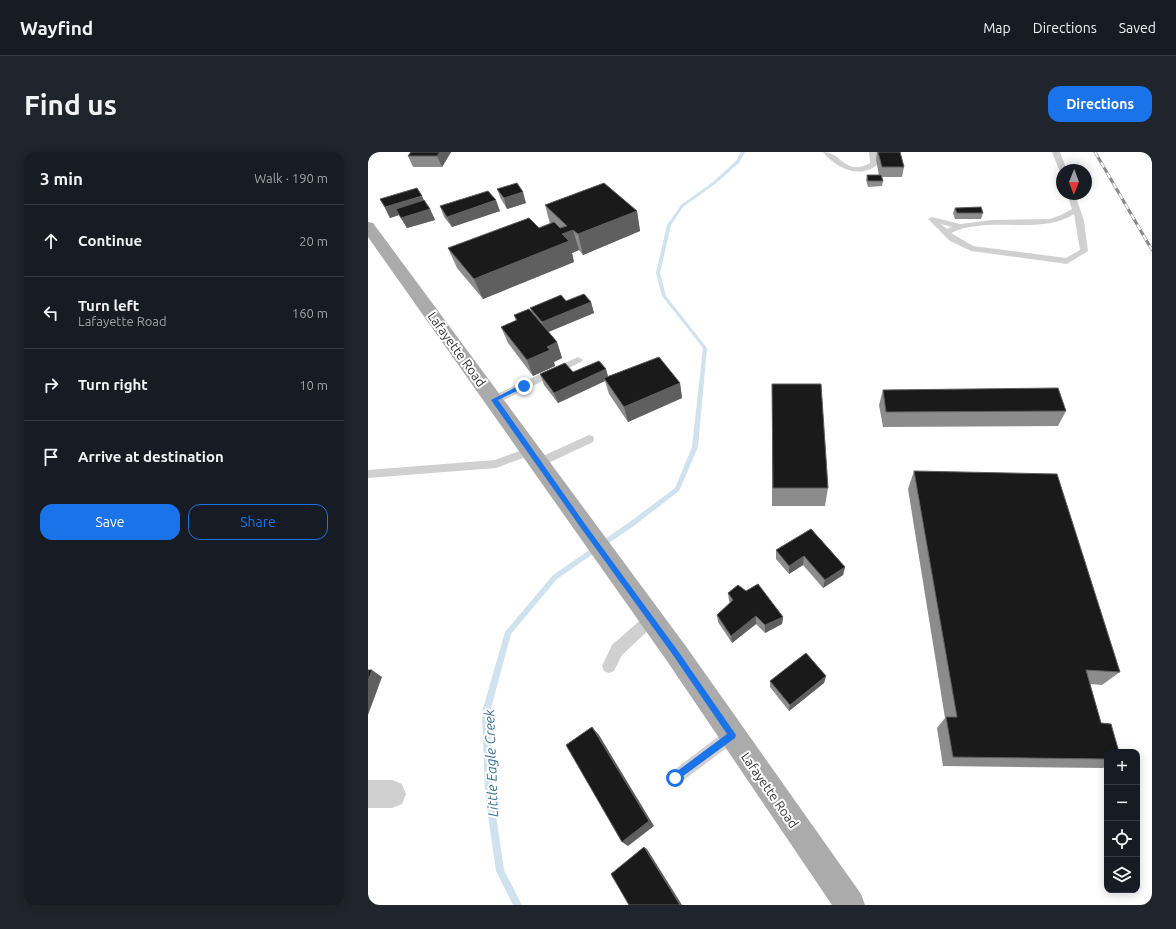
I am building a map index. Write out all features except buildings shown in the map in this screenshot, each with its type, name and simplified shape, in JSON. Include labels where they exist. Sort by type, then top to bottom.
[{"type":"main road","name":"Lafayette Road","points":[[368,226],[650,620],[676,653],[850,905]]},
{"type":"lane","points":[[827,152],[834,162],[843,167],[861,169],[870,167],[874,164],[873,152]]},
{"type":"lane","points":[[1056,152],[1061,164]]},
{"type":"lane","points":[[960,226],[932,219],[952,240],[971,248],[1067,261],[1084,251],[1080,221],[1072,200]]},
{"type":"lane","points":[[946,233],[960,226],[992,222],[1050,221],[1064,217],[1075,210]]},
{"type":"lane","points":[[1064,217],[1080,221]]},
{"type":"lane","points":[[494,400],[578,360]]},
{"type":"lane","points":[[368,474],[496,464],[534,457],[589,439]]},
{"type":"lane","points":[[609,666],[617,650],[650,620]]},
{"type":"lane","points":[[675,778],[732,735]]},
{"type":"waterway","name":"Little Eagle Creek","points":[[518,905],[500,871],[489,795],[486,712],[508,632],[555,577],[633,523],[677,489],[695,447],[705,348],[664,296],[658,273],[669,225],[682,206],[714,183],[738,162],[743,152]]},
{"type":"railway","points":[[1095,152],[1152,250]]},
{"type":"route","points":[[524,386],[494,400],[650,620],[676,653],[732,735],[675,778]]}]
